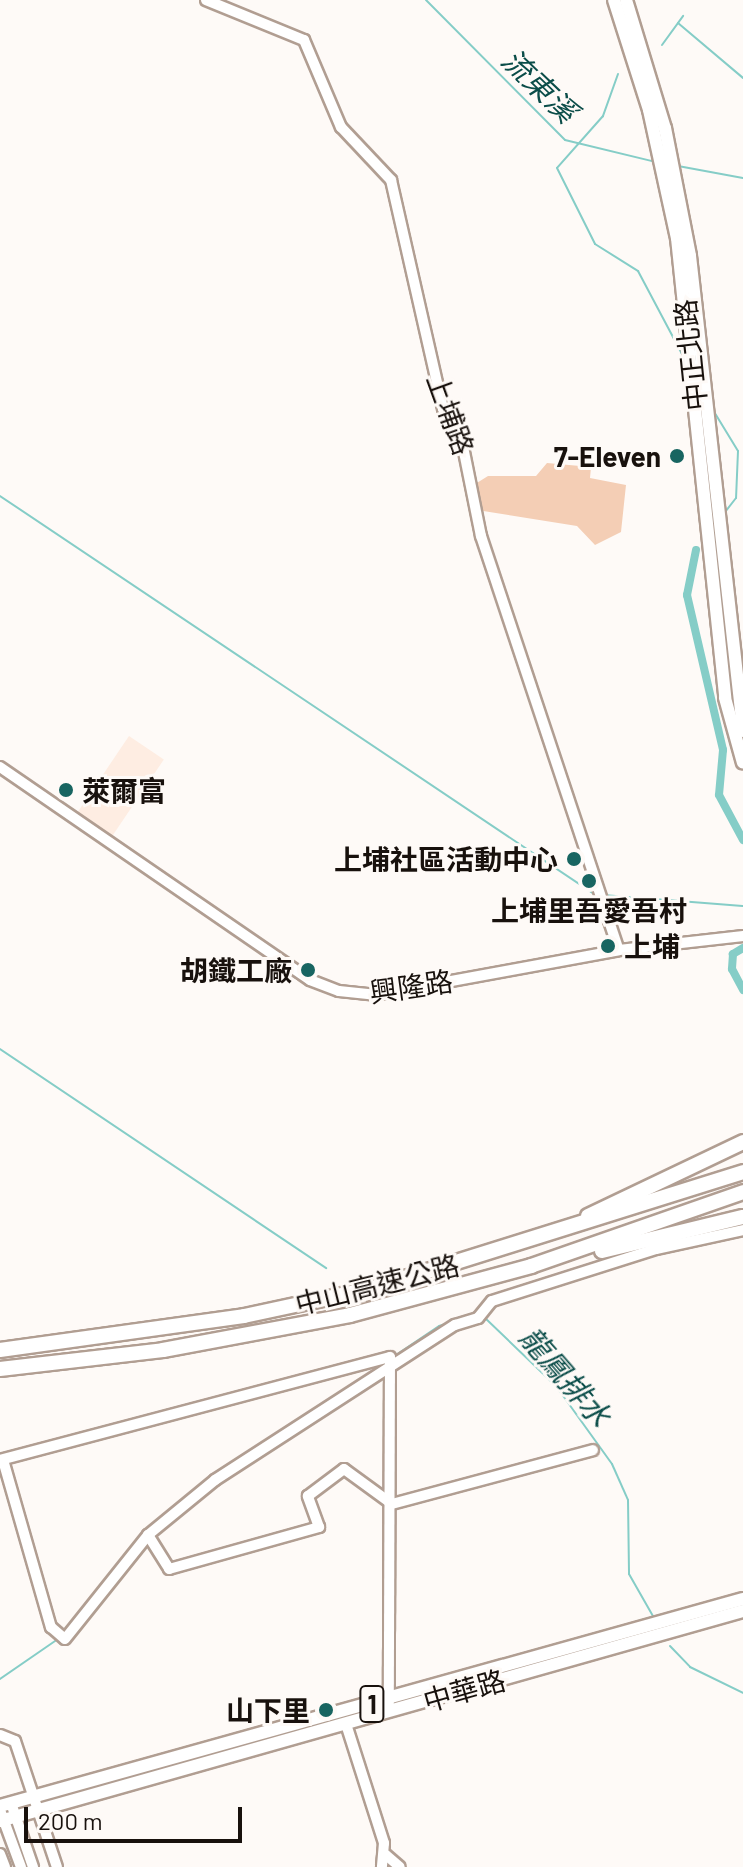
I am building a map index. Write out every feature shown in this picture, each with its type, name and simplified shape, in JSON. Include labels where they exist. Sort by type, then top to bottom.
[{"type":"highway","points":[[706,1161],[743,1133]]},
{"type":"highway","points":[[534,1241],[743,1142]]},
{"type":"highway","name":"中山高速公路","points":[[0,1350],[244,1316],[534,1241],[743,1172]]},
{"type":"highway","name":"中山高速公路","points":[[0,1369],[255,1334],[531,1266],[743,1192]]},
{"type":"highway","points":[[531,1266],[743,1218]]},
{"type":"main road","name":"中正北路","points":[[614,0],[664,148]]},
{"type":"main road","name":"中正北路","points":[[626,0],[671,180],[743,731]]},
{"type":"main road","name":"中正北路","points":[[671,180],[725,698],[743,763]]},
{"type":"main road","name":"中華路","points":[[389,1706],[743,1599]]},
{"type":"main road","name":"中華路","points":[[5,1813],[37,1796],[743,1611]]},
{"type":"main road","name":"中華路","points":[[5,1813],[42,1809],[344,1718]]},
{"type":"street","name":"上埔路","points":[[206,0],[304,40],[341,127],[391,180],[443,409],[459,427],[481,536],[619,950]]},
{"type":"street","name":"興隆路","points":[[0,767],[310,980],[339,991],[375,995],[619,950],[743,936]]},
{"type":"street","points":[[394,1363],[382,1354],[2,1460],[60,1637],[115,1584],[148,1535],[260,1447],[394,1363],[478,1318],[487,1307],[656,1249],[743,1230]]},
{"type":"street","points":[[389,1706],[394,1363]]},
{"type":"street","points":[[392,1504],[593,1450]]},
{"type":"street","points":[[148,1535],[169,1569],[319,1527],[308,1496],[344,1469],[392,1504]]},
{"type":"street","points":[[344,1718],[386,1855],[400,1867]]},
{"type":"street","points":[[0,1735],[15,1741],[42,1809],[57,1867]]},
{"type":"street","points":[[5,1813],[21,1867]]},
{"type":"street","points":[[5,1813],[33,1867]]},
{"type":"street","points":[[0,1854],[5,1867]]},
{"type":"street","points":[[382,1867],[386,1855]]},
{"type":"shaded area","points":[[547,463],[591,467],[590,478],[626,485],[621,532],[595,545],[577,526],[477,510],[472,486],[488,476],[536,476]]},
{"type":"shaded area","points":[[129,736],[164,759],[111,837],[76,814]]},
{"type":"waterway","name":"流東溪","points":[[426,0],[565,140],[656,162]]},
{"type":"waterway","points":[[662,45],[683,16]]},
{"type":"waterway","points":[[678,23],[743,78]]},
{"type":"waterway","points":[[618,74],[603,116],[557,168],[595,244],[638,271],[682,354]]},
{"type":"waterway","name":"流東溪","points":[[678,166],[743,178]]},
{"type":"waterway","points":[[713,410],[738,451],[736,498],[726,511]]},
{"type":"waterway","points":[[0,496],[597,896]]},
{"type":"waterway","points":[[696,550],[687,595],[723,750],[719,795],[743,840]]},
{"type":"waterway","points":[[603,895],[743,906]]},
{"type":"waterway","points":[[743,948],[733,954],[732,969],[743,990]]},
{"type":"waterway","points":[[0,1049],[326,1268]]},
{"type":"waterway","name":"龍鳳排水","points":[[393,1357],[439,1326],[474,1315]]},
{"type":"waterway","name":"龍鳳排水","points":[[484,1317],[556,1386],[612,1464],[628,1500],[629,1574],[653,1616]]},
{"type":"waterway","points":[[354,1384],[381,1365]]},
{"type":"waterway","points":[[253,1450],[305,1416]]},
{"type":"waterway","points":[[122,1560],[155,1523]]},
{"type":"waterway","points":[[0,1679],[58,1639]]},
{"type":"waterway","name":"龍鳳排水","points":[[670,1646],[690,1667],[743,1693]]},
{"type":"place","name":"7-Eleven","points":[[677,456]]},
{"type":"place","name":"萊爾富","points":[[66,790]]},
{"type":"place","name":"上埔社區活動中心","points":[[574,859]]},
{"type":"place","name":"上埔里吾愛吾村","points":[[589,881]]},
{"type":"place","name":"上埔","points":[[608,946]]},
{"type":"place","name":"胡鐵工廠","points":[[308,970]]},
{"type":"place","name":"山下里","points":[[326,1710]]}]
